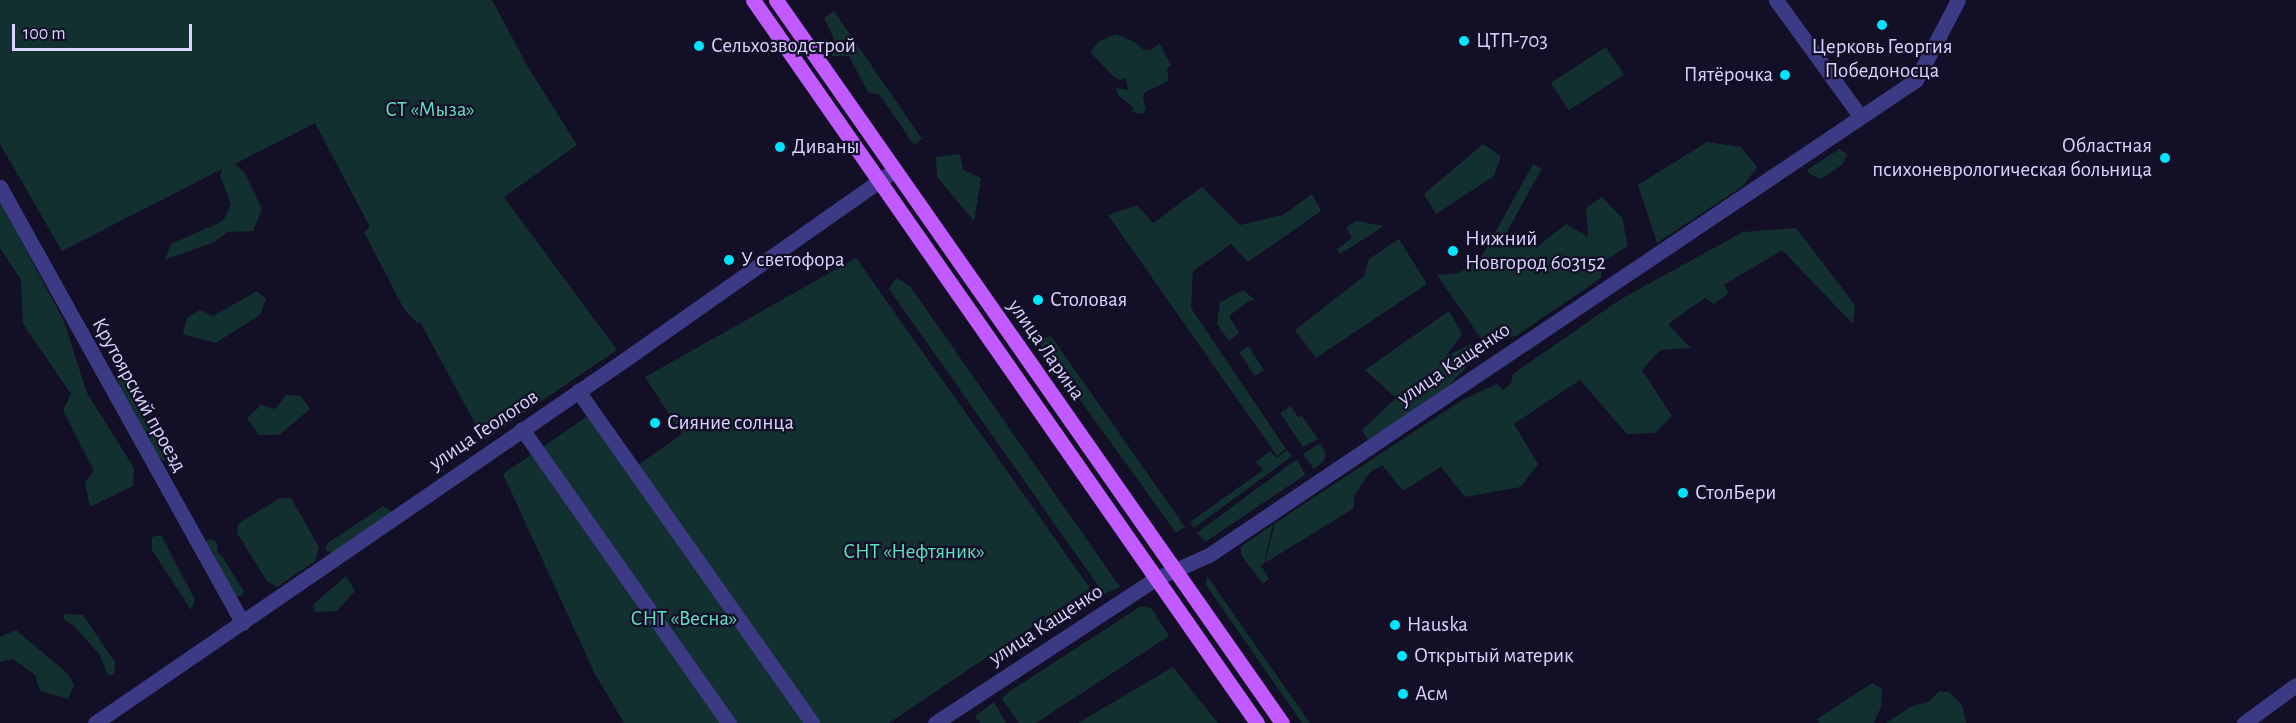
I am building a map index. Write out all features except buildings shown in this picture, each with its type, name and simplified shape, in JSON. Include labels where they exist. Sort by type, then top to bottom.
[{"type":"main road","name":"улица Ларина","points":[[753,0],[1257,723]]},
{"type":"main road","name":"улица Ларина","points":[[776,0],[1282,723]]},
{"type":"street","points":[[1776,0],[1860,117]]},
{"type":"street","name":"улица Кащенко","points":[[935,723],[1155,579],[1209,555],[1916,80],[1958,0]]},
{"type":"street","name":"улица Геологов","points":[[95,723],[896,170]]},
{"type":"street","name":"Крутоярский проезд","points":[[0,187],[243,623]]},
{"type":"street","points":[[578,391],[812,723]]},
{"type":"street","points":[[522,429],[729,723]]},
{"type":"street","points":[[2244,723],[2296,685]]},
{"type":"green space","name":"СТ «Мыза»","points":[[0,0],[492,0],[528,67],[577,145],[504,197],[617,350],[484,440],[420,322],[418,324],[404,309],[364,232],[370,227],[315,123],[235,164],[245,173],[262,209],[253,231],[228,232],[214,242],[165,260],[171,244],[223,221],[231,205],[220,175],[222,169],[62,251],[0,144]]},
{"type":"green space","points":[[834,11],[922,139],[914,145],[880,95],[868,92],[849,56],[832,56],[834,39],[824,18]]},
{"type":"green space","points":[[1116,34],[1134,42],[1144,50],[1150,50],[1160,44],[1171,65],[1167,69],[1169,81],[1145,92],[1143,98],[1146,109],[1143,114],[1131,112],[1134,108],[1118,95],[1116,88],[1128,90],[1126,78],[1120,80],[1114,77],[1090,52],[1098,42]]},
{"type":"green space","points":[[1606,47],[1624,75],[1569,111],[1551,83]]},
{"type":"green space","points":[[1707,142],[1741,147],[1757,167],[1743,186],[1657,243],[1638,185]]},
{"type":"green space","points":[[1483,144],[1501,156],[1494,176],[1436,214],[1424,194]]},
{"type":"green space","points":[[1839,149],[1847,154],[1842,165],[1821,179],[1811,175],[1807,170]]},
{"type":"green space","points":[[960,154],[963,170],[981,178],[974,221],[937,177],[936,157]]},
{"type":"green space","points":[[1533,164],[1542,169],[1476,287],[1468,282]]},
{"type":"green space","points":[[1202,187],[1240,225],[1283,215],[1312,194],[1321,211],[1248,262],[1231,244],[1193,271],[1191,308],[1286,449],[1277,456],[1108,215],[1137,205],[1153,223]]},
{"type":"green space","points":[[1602,197],[1622,218],[1628,246],[1603,262],[1601,278],[1516,336],[1482,340],[1437,275],[1458,273],[1514,239],[1537,247],[1566,224],[1588,237],[1586,208]]},
{"type":"green space","points":[[0,201],[64,321],[87,393],[134,468],[133,486],[90,507],[85,482],[94,471],[63,410],[71,394],[23,324],[21,280],[0,248]]},
{"type":"green space","points":[[1356,221],[1384,226],[1340,254],[1337,249],[1352,238],[1346,227]]},
{"type":"green space","points":[[1796,228],[1855,305],[1853,324],[1782,250],[1724,285],[1729,293],[1714,304],[1705,298],[1668,324],[1691,348],[1660,350],[1642,370],[1672,416],[1655,433],[1627,434],[1580,380],[1514,424],[1538,464],[1521,487],[1465,497],[1441,467],[1403,491],[1382,465],[1370,472],[1354,496],[1354,508],[1265,563],[1275,523],[1464,399],[1497,384],[1503,390],[1511,383],[1513,374],[1621,299],[1743,232]]},
{"type":"green space","points":[[1399,239],[1427,284],[1316,358],[1295,330],[1364,276],[1369,259]]},
{"type":"green space","name":"СНТ «Нефтяник»","points":[[856,258],[1090,588],[889,723],[624,723],[595,674],[503,474],[598,409],[635,467],[682,434],[645,377]]},
{"type":"green space","points":[[896,278],[910,286],[1120,587],[1104,594],[889,289]]},
{"type":"green space","points":[[1243,290],[1255,300],[1249,301],[1229,316],[1239,333],[1229,341],[1217,324],[1220,302]]},
{"type":"green space","points":[[257,291],[266,299],[260,315],[216,343],[183,334],[187,318],[200,310],[213,316]]},
{"type":"green space","points":[[1449,311],[1462,334],[1446,356],[1471,344],[1477,356],[1442,393],[1369,442],[1362,430],[1396,398],[1365,370]]},
{"type":"green space","points":[[1051,336],[1185,527],[1176,533],[1037,340]]},
{"type":"green space","points":[[1248,346],[1264,370],[1255,376],[1239,352]]},
{"type":"green space","points":[[124,375],[166,462],[153,454],[119,395],[118,378]]},
{"type":"green space","points":[[286,395],[301,396],[310,409],[279,435],[259,435],[247,418],[261,405],[275,409]]},
{"type":"green space","points":[[1291,406],[1298,417],[1302,416],[1318,439],[1303,447],[1280,413]]},
{"type":"green space","points":[[1320,443],[1326,454],[1323,462],[1314,469],[1303,454]]},
{"type":"green space","points":[[1287,450],[1292,456],[1194,528],[1190,522],[1263,470],[1256,462],[1270,451],[1277,458]]},
{"type":"green space","points":[[1297,459],[1305,475],[1205,542],[1197,533]]},
{"type":"green space","points":[[280,498],[291,498],[319,547],[315,561],[277,587],[267,581],[237,533],[238,524]]},
{"type":"green space","points":[[383,506],[390,510],[391,515],[334,555],[325,549],[328,543]]},
{"type":"green space","points":[[1273,524],[1264,563],[1261,566],[1269,579],[1263,584],[1241,555],[1241,547]]},
{"type":"green space","points":[[161,535],[195,600],[191,610],[152,550],[152,537]]},
{"type":"green space","points":[[208,539],[214,540],[218,546],[217,552],[222,556],[244,592],[240,597],[234,594],[213,559],[214,553],[205,544]]},
{"type":"green space","points":[[346,576],[355,591],[337,611],[315,612],[313,605]]},
{"type":"green space","points":[[1207,576],[1310,723],[1302,723],[1206,585]]},
{"type":"green space","points":[[1141,606],[1151,608],[1169,636],[1036,723],[1019,723],[1002,699],[1007,693]]},
{"type":"green space","points":[[64,614],[83,615],[115,662],[114,675],[107,674],[100,655],[73,625],[64,620]]},
{"type":"green space","points":[[16,630],[68,674],[74,685],[68,699],[40,691],[35,675],[13,659],[0,662],[0,637]]},
{"type":"green space","points":[[1173,667],[1218,723],[1078,723]]},
{"type":"green space","points":[[1872,683],[1882,689],[1881,707],[1874,723],[1819,723],[1817,719]]},
{"type":"green space","points":[[1940,691],[1949,692],[1962,705],[1966,723],[1886,723],[1912,706],[1928,702]]},
{"type":"green space","points":[[994,702],[1006,723],[980,723],[975,716]]},
{"type":"place","name":"Церковь Георгия Победоносца","points":[[1882,25]]},
{"type":"place","name":"ЦТП-703","points":[[1464,41]]},
{"type":"place","name":"Сельхозводстрой","points":[[699,46]]},
{"type":"place","name":"Пятёрочка","points":[[1785,75]]},
{"type":"place","name":"Диваны","points":[[780,147]]},
{"type":"place","name":"Областная психоневрологическая больница","points":[[2165,158]]},
{"type":"place","name":"Нижний Новгород 603152","points":[[1453,251]]},
{"type":"place","name":"У светофора","points":[[729,260]]},
{"type":"place","name":"Столовая","points":[[1038,300]]},
{"type":"place","name":"Сияние солнца","points":[[655,423]]},
{"type":"place","name":"СтолБери","points":[[1683,493]]},
{"type":"place","name":"Hauska","points":[[1395,625]]},
{"type":"place","name":"Открытый материк","points":[[1402,656]]},
{"type":"place","name":"Асм","points":[[1403,694]]},
{"type":"park label","name":"СНТ «Весна»","points":[[684,619]]}]
